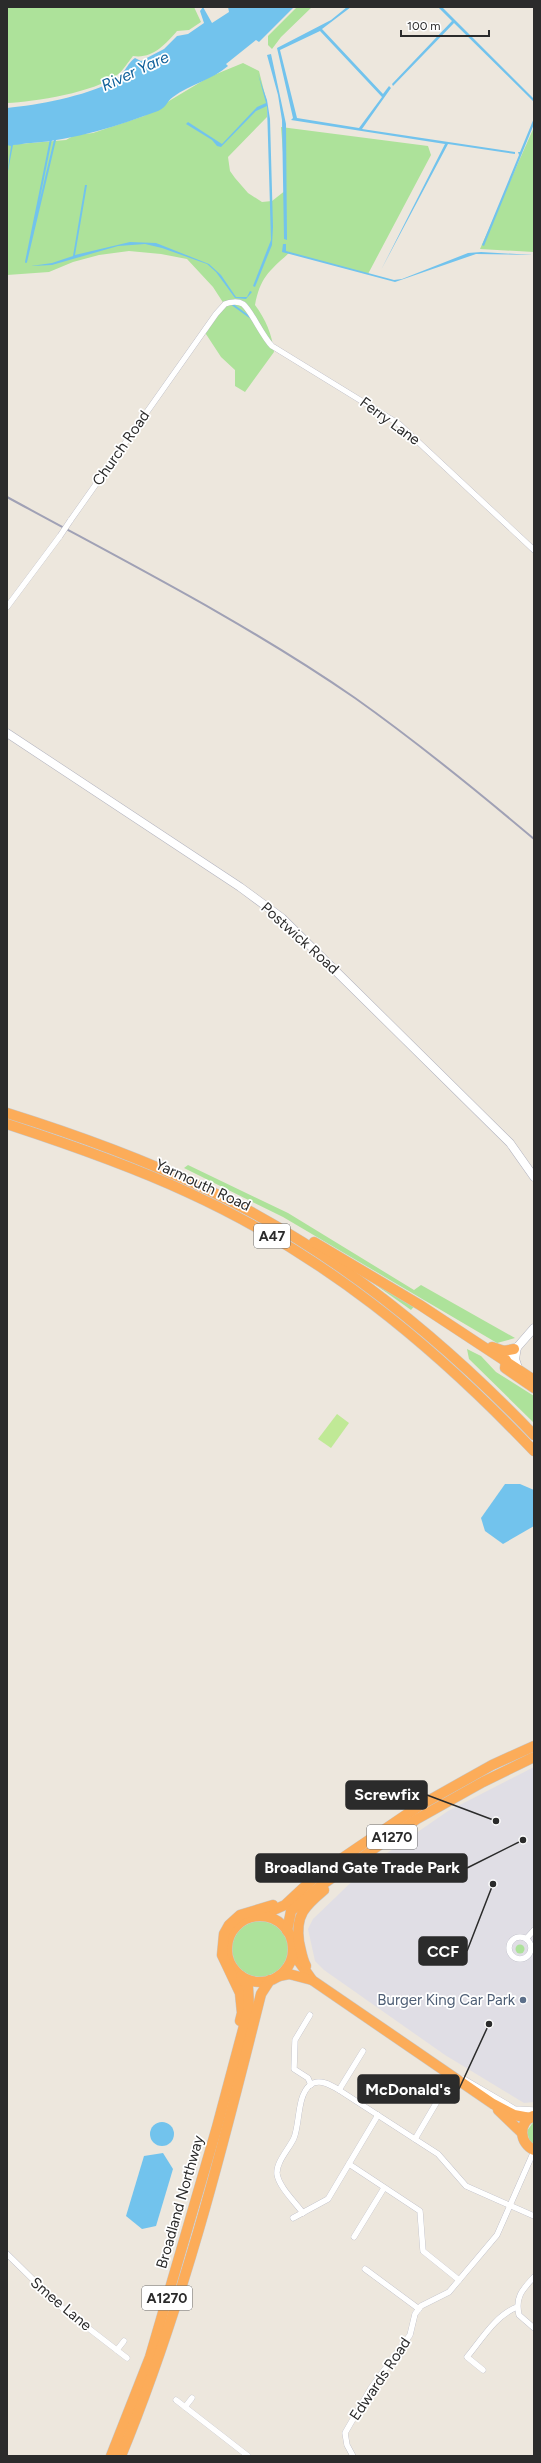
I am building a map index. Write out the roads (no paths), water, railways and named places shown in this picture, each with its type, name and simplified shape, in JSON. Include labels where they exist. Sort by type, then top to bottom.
[{"type":"highway","name":"Yarmouth Road","points":[[7,1113],[134,1157],[204,1188],[247,1210]]},
{"type":"highway","name":"Yarmouth Road","points":[[7,1124],[88,1152],[181,1189],[230,1213],[289,1246],[361,1294],[393,1318],[452,1368],[498,1413]]},
{"type":"highway","name":"A47","points":[[247,1210],[309,1239],[506,1360]]},
{"type":"highway","name":"A47","points":[[247,1210],[331,1260],[393,1305],[471,1371],[534,1435]]},
{"type":"highway","name":"A47","points":[[472,1338],[500,1350],[516,1346]]},
{"type":"highway","points":[[534,1380],[506,1360],[505,1368],[534,1388]]},
{"type":"highway","name":"A47","points":[[498,1413],[534,1451]]},
{"type":"highway","name":"A47","points":[[498,1413],[534,1458]]},
{"type":"highway","name":"A1270","points":[[260,1916],[285,1905],[316,1876],[419,1806],[480,1772],[534,1746]]},
{"type":"highway","name":"A1270","points":[[287,1931],[289,1917],[299,1902],[363,1857],[423,1815],[534,1758]]},
{"type":"highway","points":[[363,1857],[303,1910],[297,1924],[301,1952],[308,1970],[371,2015],[393,2036]]},
{"type":"highway","points":[[217,2126],[242,2013],[240,1993],[223,1960],[221,1950],[224,1934],[229,1925],[240,1915],[273,1905],[316,1876]]},
{"type":"highway","points":[[274,1978],[285,1970],[293,1953],[293,1945],[287,1931],[275,1920],[260,1916],[241,1922],[228,1939],[228,1959],[241,1976],[255,1982],[274,1978],[289,1974],[312,1980],[493,2104],[514,2115],[533,2114]]},
{"type":"highway","points":[[293,1953],[312,1980]]},
{"type":"highway","name":"Broadland Northway","points":[[111,2456],[150,2357],[217,2126],[249,2007],[248,1987],[241,1976]]},
{"type":"highway","name":"Broadland Northway","points":[[121,2456],[154,2373],[224,2139],[261,1994],[274,1978]]},
{"type":"highway","points":[[493,2104],[522,2133]]},
{"type":"highway","points":[[533,2114],[522,2127],[522,2133],[525,2144],[534,2150]]},
{"type":"street","name":"Church Road","points":[[7,607],[60,536],[216,314],[224,304],[242,304]]},
{"type":"street","name":"Ferry Lane","points":[[242,304],[272,346],[399,424],[534,550]]},
{"type":"street","name":"Postwick Road","points":[[7,733],[240,887],[282,918],[510,1143],[534,1177]]},
{"type":"street","points":[[506,1360],[516,1346],[534,1328]]},
{"type":"street","points":[[516,1346],[515,1355],[518,1368]]},
{"type":"street","points":[[526,1940],[534,1930]]},
{"type":"street","points":[[520,1937],[526,1940],[530,1946],[531,1956],[517,1959],[512,1955],[509,1949],[513,1940],[520,1937]]},
{"type":"street","points":[[310,2015],[295,2040],[294,2069],[308,2078],[311,2085]]},
{"type":"street","points":[[339,2090],[363,2051]]},
{"type":"street","points":[[435,2064],[515,2109],[533,2114]]},
{"type":"street","points":[[303,2213],[277,2175],[278,2168],[294,2138],[303,2099],[311,2085],[318,2082],[327,2084],[339,2090],[438,2154],[466,2186],[534,2216]]},
{"type":"street","points":[[415,2139],[438,2100]]},
{"type":"street","points":[[293,2218],[328,2199],[378,2115]]},
{"type":"street","points":[[365,2269],[419,2310],[421,2306],[449,2292],[497,2235],[511,2206],[534,2150]]},
{"type":"street","points":[[349,2164],[420,2211],[423,2251],[459,2280]]},
{"type":"street","points":[[354,2237],[384,2188]]},
{"type":"street","name":"Smee Lane","points":[[7,2254],[61,2307],[127,2358]]},
{"type":"street","points":[[534,2277],[519,2293],[517,2307],[519,2315],[534,2328]]},
{"type":"street","points":[[483,2370],[467,2357],[504,2312],[517,2307]]},
{"type":"street","name":"Edwards Road","points":[[353,2456],[347,2445],[345,2433],[371,2388],[410,2335],[415,2314],[419,2310]]},
{"type":"street","points":[[117,2350],[124,2341]]},
{"type":"street","points":[[184,2407],[192,2398]]},
{"type":"street","points":[[176,2400],[248,2456]]},
{"type":"water","name":"River Yare","points":[[203,7],[212,23],[229,12],[228,7],[294,7],[259,42],[256,40],[226,64],[228,66],[222,71],[180,93],[158,111],[80,136],[13,145],[7,176],[11,146],[7,145],[7,108],[33,105],[75,96],[89,92],[112,82],[123,73],[135,58],[141,61],[164,49],[177,36],[188,34],[204,23],[200,11]]},
{"type":"water","points":[[347,7],[351,7],[322,29],[383,94],[389,86],[391,88],[362,129],[515,152],[515,154],[448,144],[381,270],[445,144],[291,120],[293,118],[277,48],[331,20]],"holes":[[[320,31],[382,97],[359,128],[297,118],[280,50]]]},
{"type":"water","points":[[438,7],[442,7],[534,99],[533,101],[454,23],[393,86],[392,84],[452,21]]},
{"type":"water","points":[[271,54],[286,124],[287,240],[284,239],[282,120],[278,95],[267,55]]},
{"type":"water","points":[[258,74],[267,100],[270,119],[273,227],[272,245],[255,287],[253,286],[271,240],[267,106],[256,111],[221,147],[217,146],[212,140],[186,124],[188,122],[222,144],[257,107],[266,103]]},
{"type":"water","points":[[534,118],[534,124],[484,246],[482,245],[519,155],[518,152],[520,152]]},
{"type":"water","points":[[85,185],[87,185],[75,255],[130,242],[156,243],[209,264],[221,275],[236,297],[247,297],[250,291],[252,292],[246,299],[235,298],[216,272],[207,264],[162,248],[145,244],[118,246],[52,265],[31,266],[52,263],[73,256]]},
{"type":"water","points":[[283,244],[286,244],[286,251],[394,280],[402,279],[468,253],[481,252],[534,255],[476,254],[395,282],[282,252]]},
{"type":"water","points":[[505,1484],[520,1484],[534,1490],[534,1526],[503,1544],[485,1531],[481,1518]]},
{"type":"water","points":[[162,2122],[171,2125],[174,2134],[171,2143],[162,2146],[153,2143],[150,2134],[153,2125]]},
{"type":"water","points":[[163,2153],[173,2169],[156,2226],[142,2229],[126,2216],[144,2156]]},
{"type":"waterway","points":[[51,139],[26,262],[55,140]]},
{"type":"waterway","points":[[233,305],[251,318]]},
{"type":"railway","points":[[7,497],[184,593],[313,670],[355,698],[424,749],[534,839]]},
{"type":"place","name":"Screwfix","points":[[496,1821]]},
{"type":"place","name":"Broadland Gate Trade Park","points":[[523,1840]]},
{"type":"place","name":"CCF","points":[[493,1884]]},
{"type":"place","name":"Burger King Car Park","points":[[523,2000]]},
{"type":"place","name":"McDonald's","points":[[489,2024]]}]
